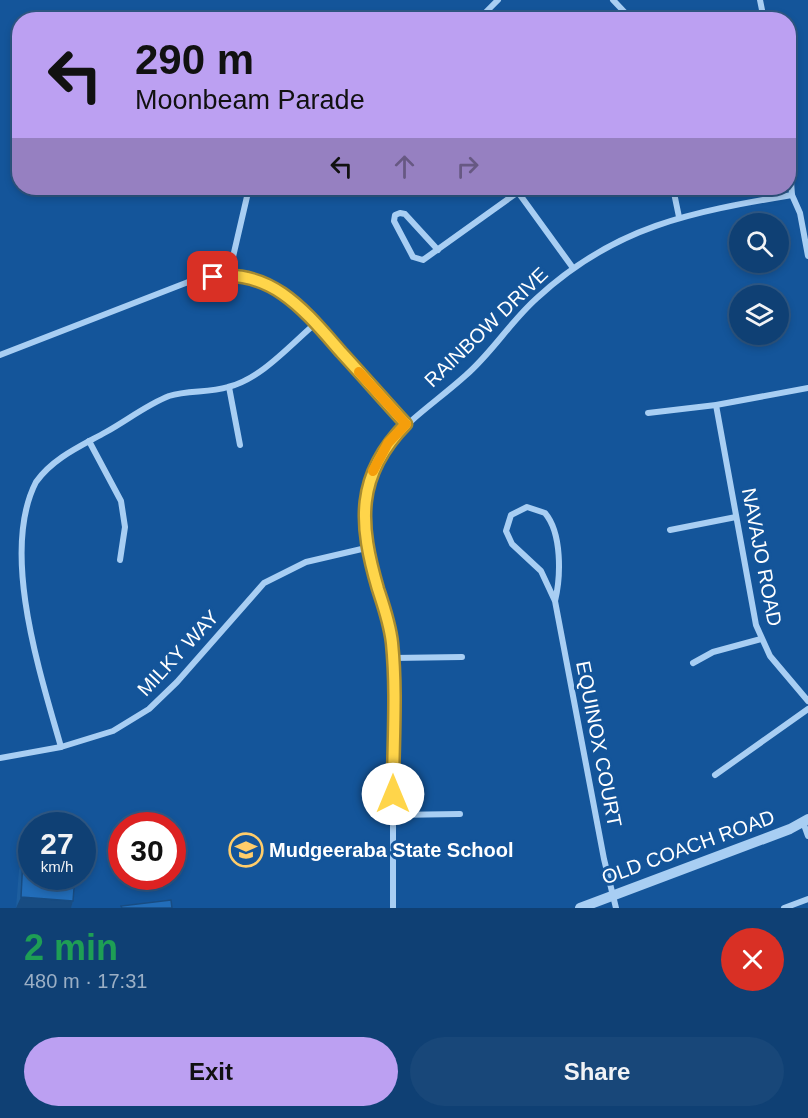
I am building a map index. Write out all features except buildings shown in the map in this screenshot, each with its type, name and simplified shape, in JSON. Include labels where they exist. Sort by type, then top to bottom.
[{"type":"street","points":[[486,12],[498,0]]},
{"type":"street","points":[[613,0],[624,12]]},
{"type":"street","points":[[229,274],[247,195]]},
{"type":"street","points":[[438,250],[405,214],[395,215],[394,221],[415,258],[423,260],[438,250],[510,195]]},
{"type":"street","points":[[520,195],[573,268]]},
{"type":"street","points":[[674,195],[679,217]]},
{"type":"street","points":[[792,195],[801,221],[808,256]]},
{"type":"street","name":"RAINBOW DRIVE","points":[[393,908],[393,658],[389,627],[366,548],[364,508],[370,477],[388,443],[406,424],[477,365],[529,305],[573,268],[633,233],[679,217],[792,195]]},
{"type":"street","points":[[0,355],[196,279],[229,274],[258,279],[278,289],[296,302],[406,424]]},
{"type":"street","points":[[60,747],[26,623],[16,574],[16,540],[22,511],[36,482],[67,452],[169,397],[229,387],[253,376],[316,323]]},
{"type":"street","points":[[229,387],[240,445]]},
{"type":"street","points":[[648,413],[716,405],[808,388]]},
{"type":"street","name":"NAVAJO ROAD","points":[[716,405],[761,639],[777,666],[808,701]]},
{"type":"street","points":[[89,441],[121,501],[125,527],[120,560]]},
{"type":"street","name":"EQUINOX COURT","points":[[555,600],[541,570],[508,538],[506,531],[509,519],[518,510],[527,507],[539,509],[545,513],[554,527],[557,555],[555,600],[616,908]]},
{"type":"street","points":[[670,530],[736,518]]},
{"type":"street","name":"MILKY WAY","points":[[0,758],[60,747],[113,731],[149,709],[177,682],[264,583],[306,562],[366,548]]},
{"type":"street","points":[[693,663],[712,652],[761,639]]},
{"type":"street","points":[[393,658],[462,657]]},
{"type":"street","points":[[715,775],[808,709]]},
{"type":"street","points":[[393,815],[460,814]]},
{"type":"street","points":[[805,821],[808,836]]},
{"type":"street","name":"OLD COACH ROAD","points":[[580,908],[805,821]]},
{"type":"street","points":[[784,908],[808,899]]},
{"type":"slow traffic","points":[[359,372],[406,424],[388,443],[373,471]]},
{"type":"place","name":"Mudgeeraba State School","points":[[246,850]]},
{"type":"route","points":[[213,277],[229,274],[258,279],[278,289],[296,302],[406,424],[388,443],[378,459],[370,477],[364,508],[366,548],[392,640],[393,794]]}]
